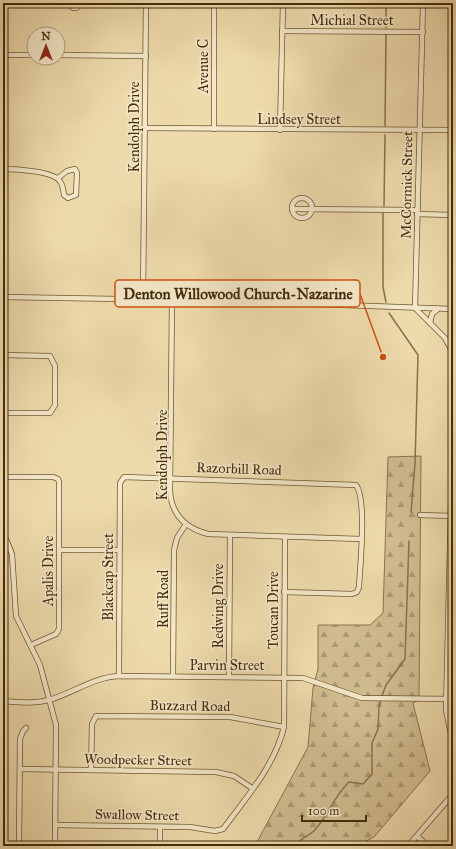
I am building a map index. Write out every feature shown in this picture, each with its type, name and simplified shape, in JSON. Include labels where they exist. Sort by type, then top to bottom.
[{"type":"street","points":[[68,3],[73,8],[77,8],[81,3]]},
{"type":"street","name":"Kendolph Drive","points":[[143,299],[146,128],[146,3]]},
{"type":"street","name":"Avenue C","points":[[214,3],[214,129]]},
{"type":"street","points":[[280,130],[283,3]]},
{"type":"street","name":"McCormick Street","points":[[415,308],[423,3]]},
{"type":"street","name":"Michial Street","points":[[282,31],[423,32]]},
{"type":"street","points":[[3,55],[26,55]]},
{"type":"street","points":[[66,55],[146,56]]},
{"type":"street","name":"Lindsey Street","points":[[146,128],[453,130]]},
{"type":"street","points":[[3,169],[16,168],[35,171],[58,178],[63,186],[64,195],[68,198],[76,195],[77,174],[75,169],[66,171],[58,178]]},
{"type":"street","points":[[303,198],[309,201],[312,208],[309,216],[303,218],[297,216],[292,209],[296,200],[303,198]]},
{"type":"street","points":[[292,209],[312,208],[418,212],[453,215]]},
{"type":"street","points":[[3,297],[143,299],[453,309]]},
{"type":"street","name":"Kendolph Drive","points":[[172,300],[170,478],[171,503],[176,514],[186,524],[208,534],[361,539]]},
{"type":"street","points":[[415,308],[449,343],[453,353]]},
{"type":"street","points":[[430,324],[432,314],[438,309]]},
{"type":"street","points":[[3,355],[50,356],[55,366],[54,410],[50,413],[3,413]]},
{"type":"street","points":[[453,422],[452,516],[446,699],[446,720],[453,744]]},
{"type":"street","name":"Apalis Drive","points":[[3,477],[53,477],[58,479],[58,631],[54,636],[31,645]]},
{"type":"street","name":"Razorbill Road","points":[[122,478],[170,478],[356,485],[359,489],[362,505],[361,539]]},
{"type":"street","name":"Blackcap Street","points":[[119,676],[120,483],[122,478]]},
{"type":"street","points":[[420,515],[452,516]]},
{"type":"street","name":"Ruff Road","points":[[173,676],[174,550],[178,538],[186,524]]},
{"type":"street","points":[[3,532],[12,554],[16,616],[40,665],[56,725],[55,846]]},
{"type":"street","name":"Redwing Drive","points":[[229,676],[230,535]]},
{"type":"street","name":"Toucan Drive","points":[[218,831],[223,829],[252,788],[277,748],[284,727],[285,537]]},
{"type":"street","points":[[284,592],[352,594],[356,592],[359,587],[361,539]]},
{"type":"street","points":[[59,550],[119,550]]},
{"type":"street","name":"Parvin Street","points":[[3,701],[40,702],[50,700],[101,678],[119,676],[303,678],[362,698],[453,699]]},
{"type":"street","name":"Buzzard Road","points":[[91,770],[92,724],[94,718],[100,716],[224,717],[284,727]]},
{"type":"street","points":[[19,846],[21,734],[26,728]]},
{"type":"street","name":"Woodpecker Street","points":[[20,769],[216,772],[234,776],[252,788]]},
{"type":"street","points":[[408,846],[453,794]]},
{"type":"street","name":"Swallow Street","points":[[55,825],[160,827],[218,831]]},
{"type":"street","points":[[160,827],[160,846]]},
{"type":"street","points":[[417,836],[428,846]]},
{"type":"green space","points":[[421,456],[419,700],[413,703],[430,771],[374,837],[357,846],[252,846],[257,842],[308,747],[313,688],[318,669],[318,625],[370,625],[383,613],[388,457]]},
{"type":"waterway","points":[[386,3],[386,28]]},
{"type":"waterway","points":[[385,126],[386,34]]},
{"type":"waterway","points":[[384,206],[385,135]]},
{"type":"waterway","points":[[383,213],[383,287],[386,302]]},
{"type":"waterway","points":[[389,313],[418,355],[415,463],[411,512]]},
{"type":"waterway","points":[[382,696],[386,685],[405,659],[409,541]]},
{"type":"waterway","points":[[294,846],[314,831],[339,793],[349,782],[363,784],[372,774],[372,743],[378,729],[379,707],[381,700]]},
{"type":"place","name":"Denton Willowood Church-Nazarine","points":[[383,357]]}]
